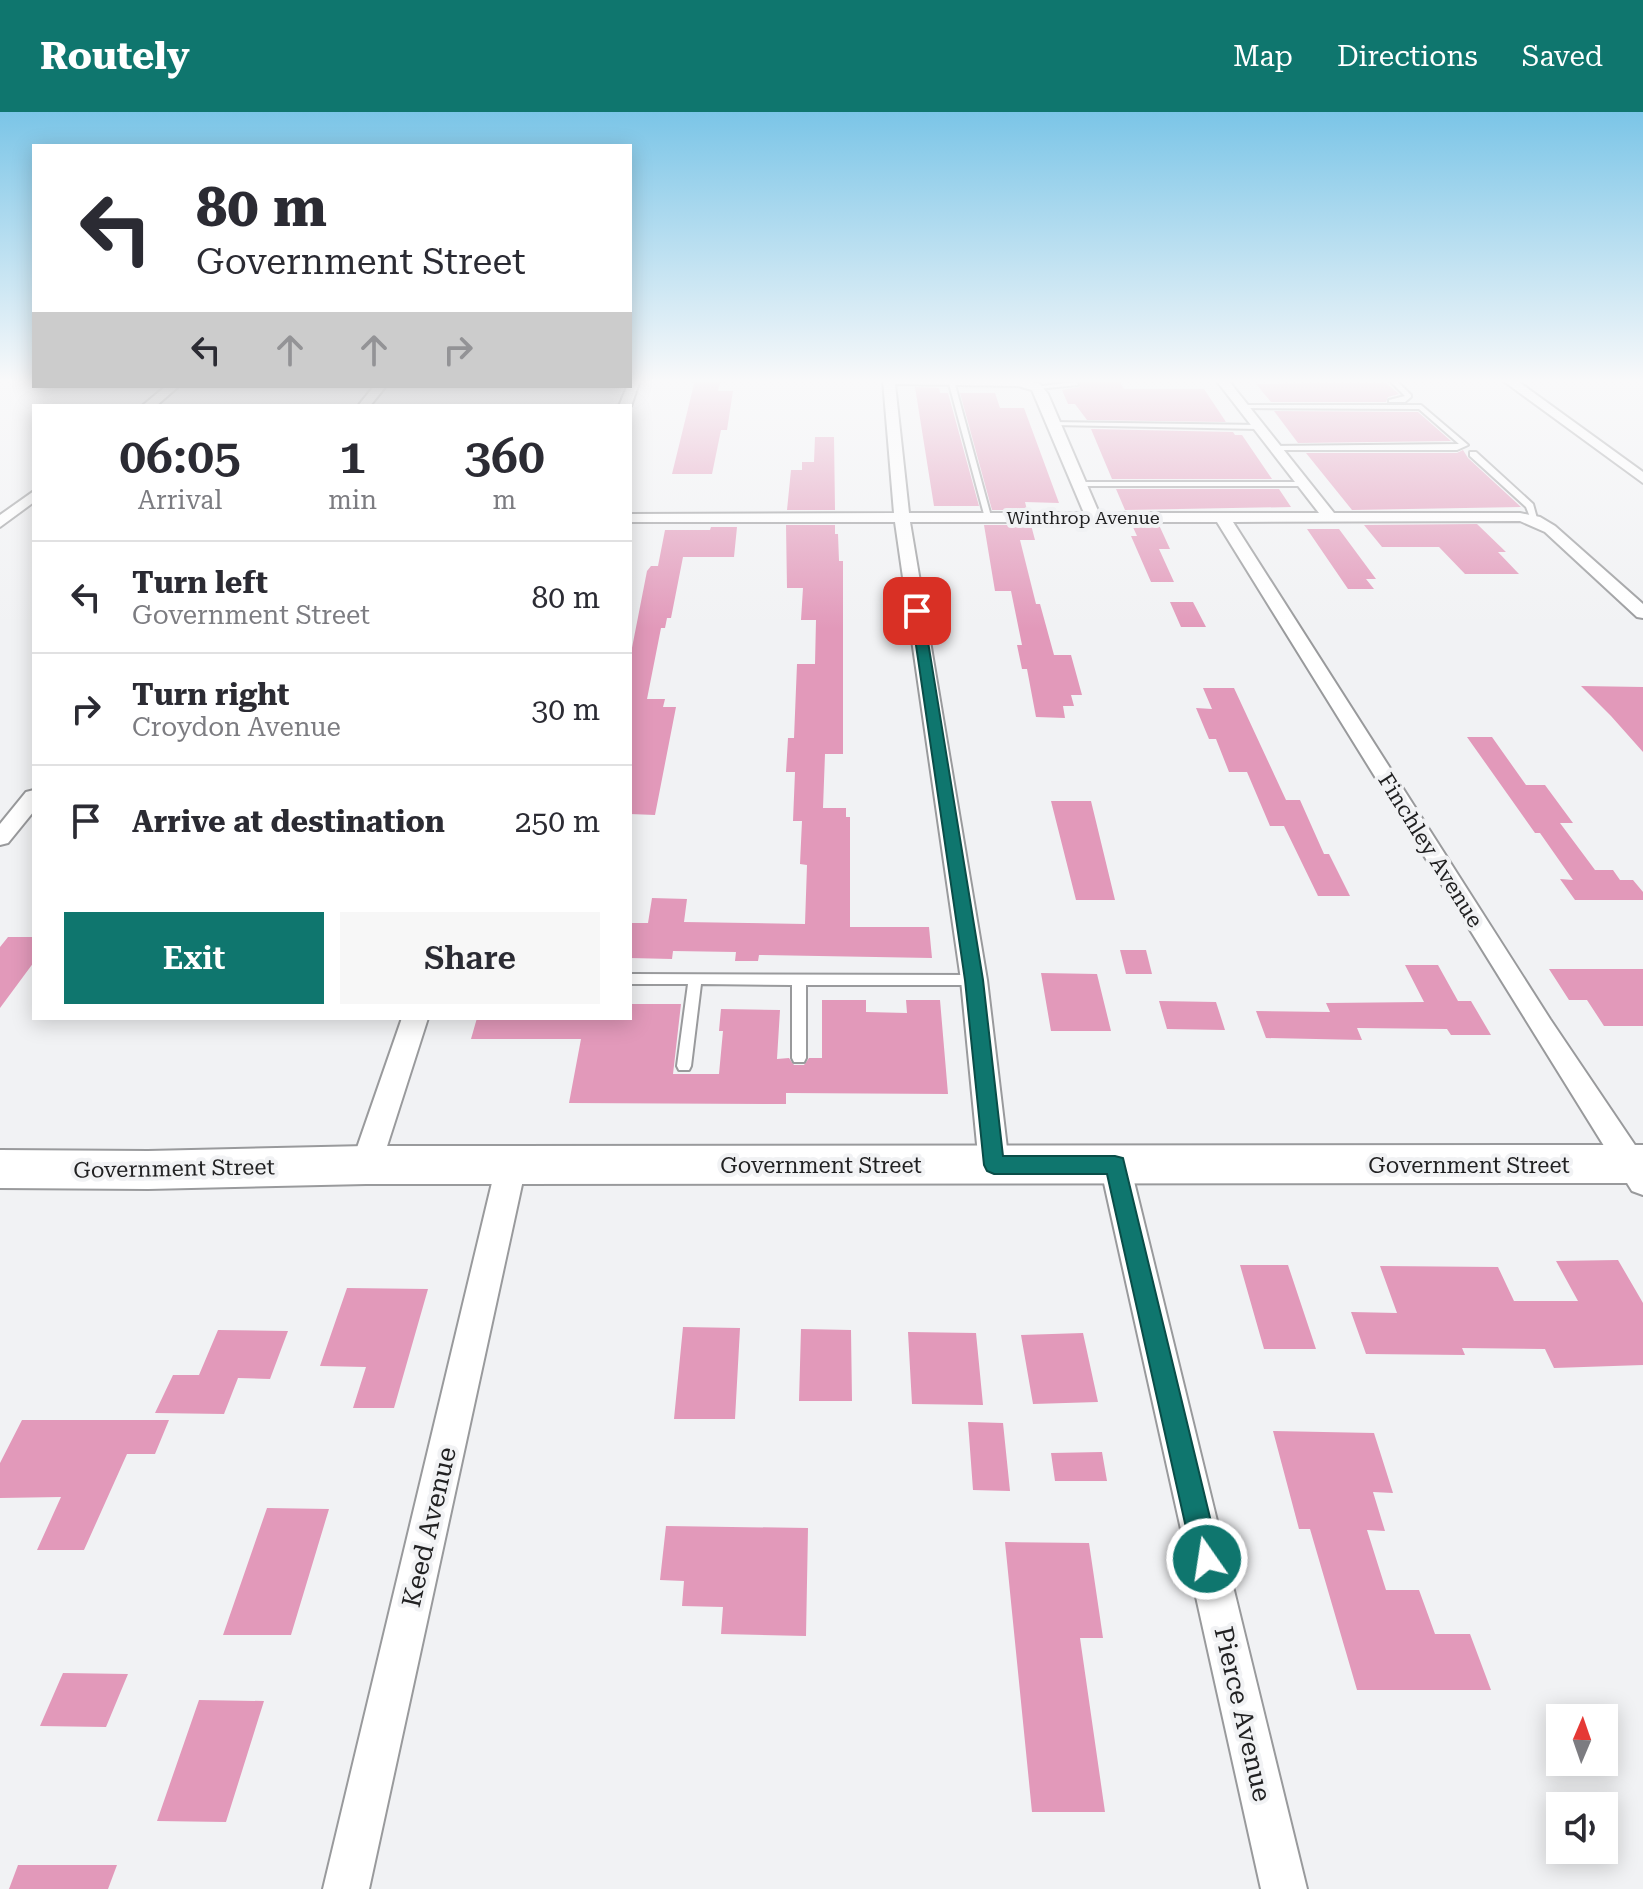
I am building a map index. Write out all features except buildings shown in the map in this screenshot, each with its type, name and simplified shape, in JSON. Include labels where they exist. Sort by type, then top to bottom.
[{"type":"main road","name":"Government Street","points":[[0,1169],[148,1170],[366,1165],[1115,1165],[1639,1170]]},
{"type":"street","points":[[897,463],[902,518],[974,980],[994,1165]]},
{"type":"street","points":[[1070,463],[1094,518]]},
{"type":"street","points":[[1288,463],[1330,517]]},
{"type":"street","points":[[1621,463],[1643,479]]},
{"type":"street","points":[[0,522],[32,497]]},
{"type":"street","name":"Winthrop Avenue","points":[[632,518],[1504,516],[1535,520]]},
{"type":"street","name":"Finchley Avenue","points":[[1222,517],[1541,1026],[1639,1170]]},
{"type":"street","points":[[1535,520],[1550,529],[1643,613]]},
{"type":"street","points":[[0,838],[32,799]]},
{"type":"street","points":[[366,1165],[414,1020]]},
{"type":"street","name":"Pierce Avenue","points":[[1115,1165],[1284,1889]]},
{"type":"street","name":"Keed Avenue","points":[[346,1889],[511,1166]]},
{"type":"lane","points":[[974,463],[989,518]]},
{"type":"lane","points":[[1483,463],[1530,506],[1535,520]]},
{"type":"lane","points":[[1079,484],[1304,484]]},
{"type":"lane","points":[[632,979],[974,980]]},
{"type":"lane","points":[[684,1066],[695,980]]},
{"type":"lane","points":[[799,981],[799,1058]]},
{"type":"route","points":[[917,611],[974,980],[994,1165],[1115,1165],[1207,1559]]}]
